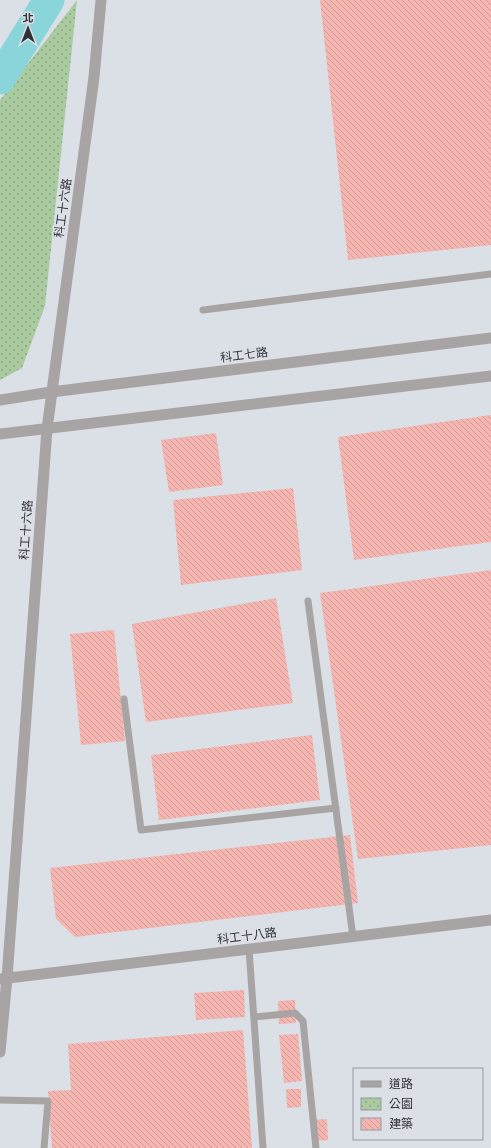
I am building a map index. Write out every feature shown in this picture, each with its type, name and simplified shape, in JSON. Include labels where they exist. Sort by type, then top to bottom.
[{"type":"street","name":"科工十六路","points":[[0,1052],[3,979],[47,429],[94,77],[101,0]]},
{"type":"street","name":"科工七路","points":[[0,400],[51,392],[491,338]]},
{"type":"street","points":[[0,434],[491,376]]},
{"type":"street","name":"科工十八路","points":[[3,979],[491,920]]},
{"type":"lane","points":[[100,12],[108,0]]},
{"type":"lane","points":[[204,310],[491,274]]},
{"type":"lane","points":[[308,601],[353,937]]},
{"type":"lane","points":[[124,699],[141,830],[336,808]]},
{"type":"lane","points":[[249,949],[263,1148]]},
{"type":"lane","points":[[254,1017],[295,1013],[303,1021],[316,1148]]},
{"type":"lane","points":[[0,1100],[48,1101],[44,1148]]},
{"type":"green space","points":[[77,0],[45,306],[22,368],[0,380],[0,100]]},
{"type":"building","points":[[320,0],[491,0],[491,245],[348,260]]},
{"type":"building","points":[[491,415],[491,542],[354,560],[338,437]]},
{"type":"building","points":[[216,433],[223,485],[169,492],[161,440]]},
{"type":"building","points":[[293,488],[302,570],[181,585],[173,500]]},
{"type":"building","points":[[491,570],[491,845],[358,859],[320,593]]},
{"type":"building","points":[[276,598],[293,703],[146,722],[132,624]]},
{"type":"building","points":[[114,630],[125,741],[81,745],[70,634]]},
{"type":"building","points":[[312,735],[320,800],[159,820],[151,755]]},
{"type":"building","points":[[350,835],[358,903],[75,937],[56,919],[50,868]]},
{"type":"building","points":[[244,990],[245,1017],[196,1020],[194,993]]},
{"type":"building","points":[[295,1000],[296,1023],[279,1024],[278,1001]]},
{"type":"building","points":[[243,1030],[252,1148],[52,1148],[48,1091],[71,1090],[68,1044]]},
{"type":"building","points":[[298,1034],[302,1081],[284,1083],[279,1035]]},
{"type":"building","points":[[286,1089],[301,1089],[301,1107],[287,1108]]},
{"type":"building","points":[[327,1119],[328,1140],[313,1141],[311,1120]]},
{"type":"waterway","points":[[0,79],[49,0]]}]
